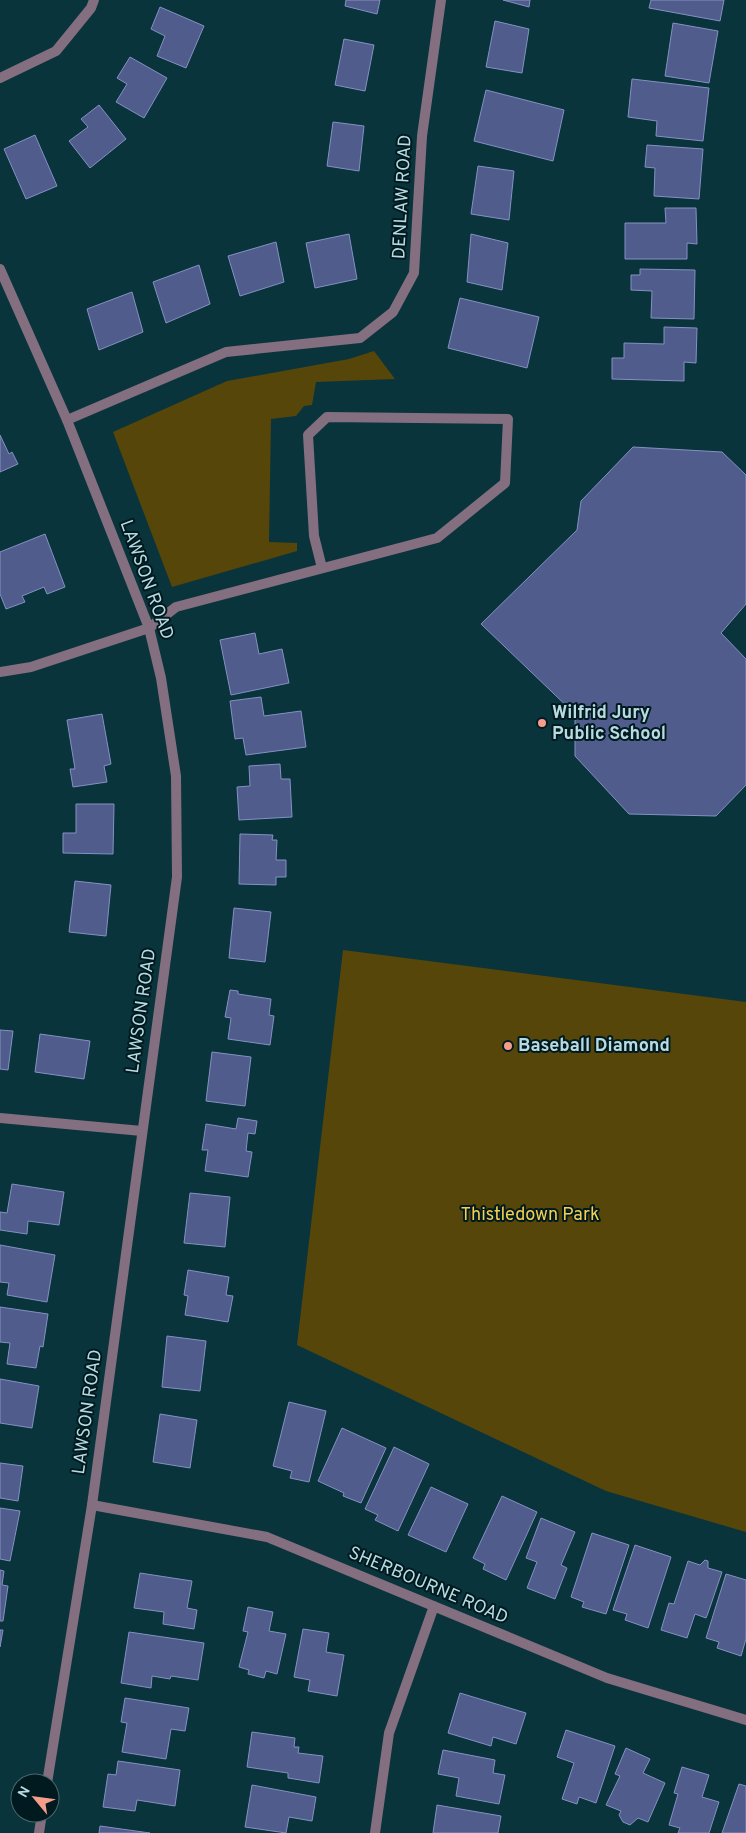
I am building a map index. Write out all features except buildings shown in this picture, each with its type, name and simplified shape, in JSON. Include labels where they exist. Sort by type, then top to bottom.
[{"type":"street","points":[[0,78],[56,51],[91,8],[94,0]]},
{"type":"street","name":"DENLAW ROAD","points":[[67,420],[226,352],[360,338],[393,312],[414,273],[422,136],[440,0]]},
{"type":"street","name":"LAWSON ROAD","points":[[0,269],[67,420],[149,628],[161,678],[176,776],[177,877],[92,1505],[49,1773]]},
{"type":"street","points":[[0,672],[31,668],[149,628],[176,607],[437,538],[505,483],[508,419],[327,417],[308,435],[314,536],[322,568]]},
{"type":"street","points":[[0,1118],[142,1131]]},
{"type":"street","name":"SHERBOURNE ROAD","points":[[92,1505],[267,1537],[607,1678],[746,1720]]},
{"type":"street","points":[[374,1833],[389,1733],[434,1606]]},
{"type":"green space","points":[[374,351],[395,379],[316,382],[312,405],[304,406],[296,416],[271,419],[269,542],[297,543],[297,551],[172,587],[113,432],[227,381],[349,359]]},
{"type":"green space","name":"Thistledown Park","points":[[343,950],[746,1002],[746,1532],[606,1491],[297,1345]]},
{"type":"place","name":"Wilfrid Jury Public School","points":[[542,723]]},
{"type":"place","name":"Baseball Diamond","points":[[508,1046]]}]
